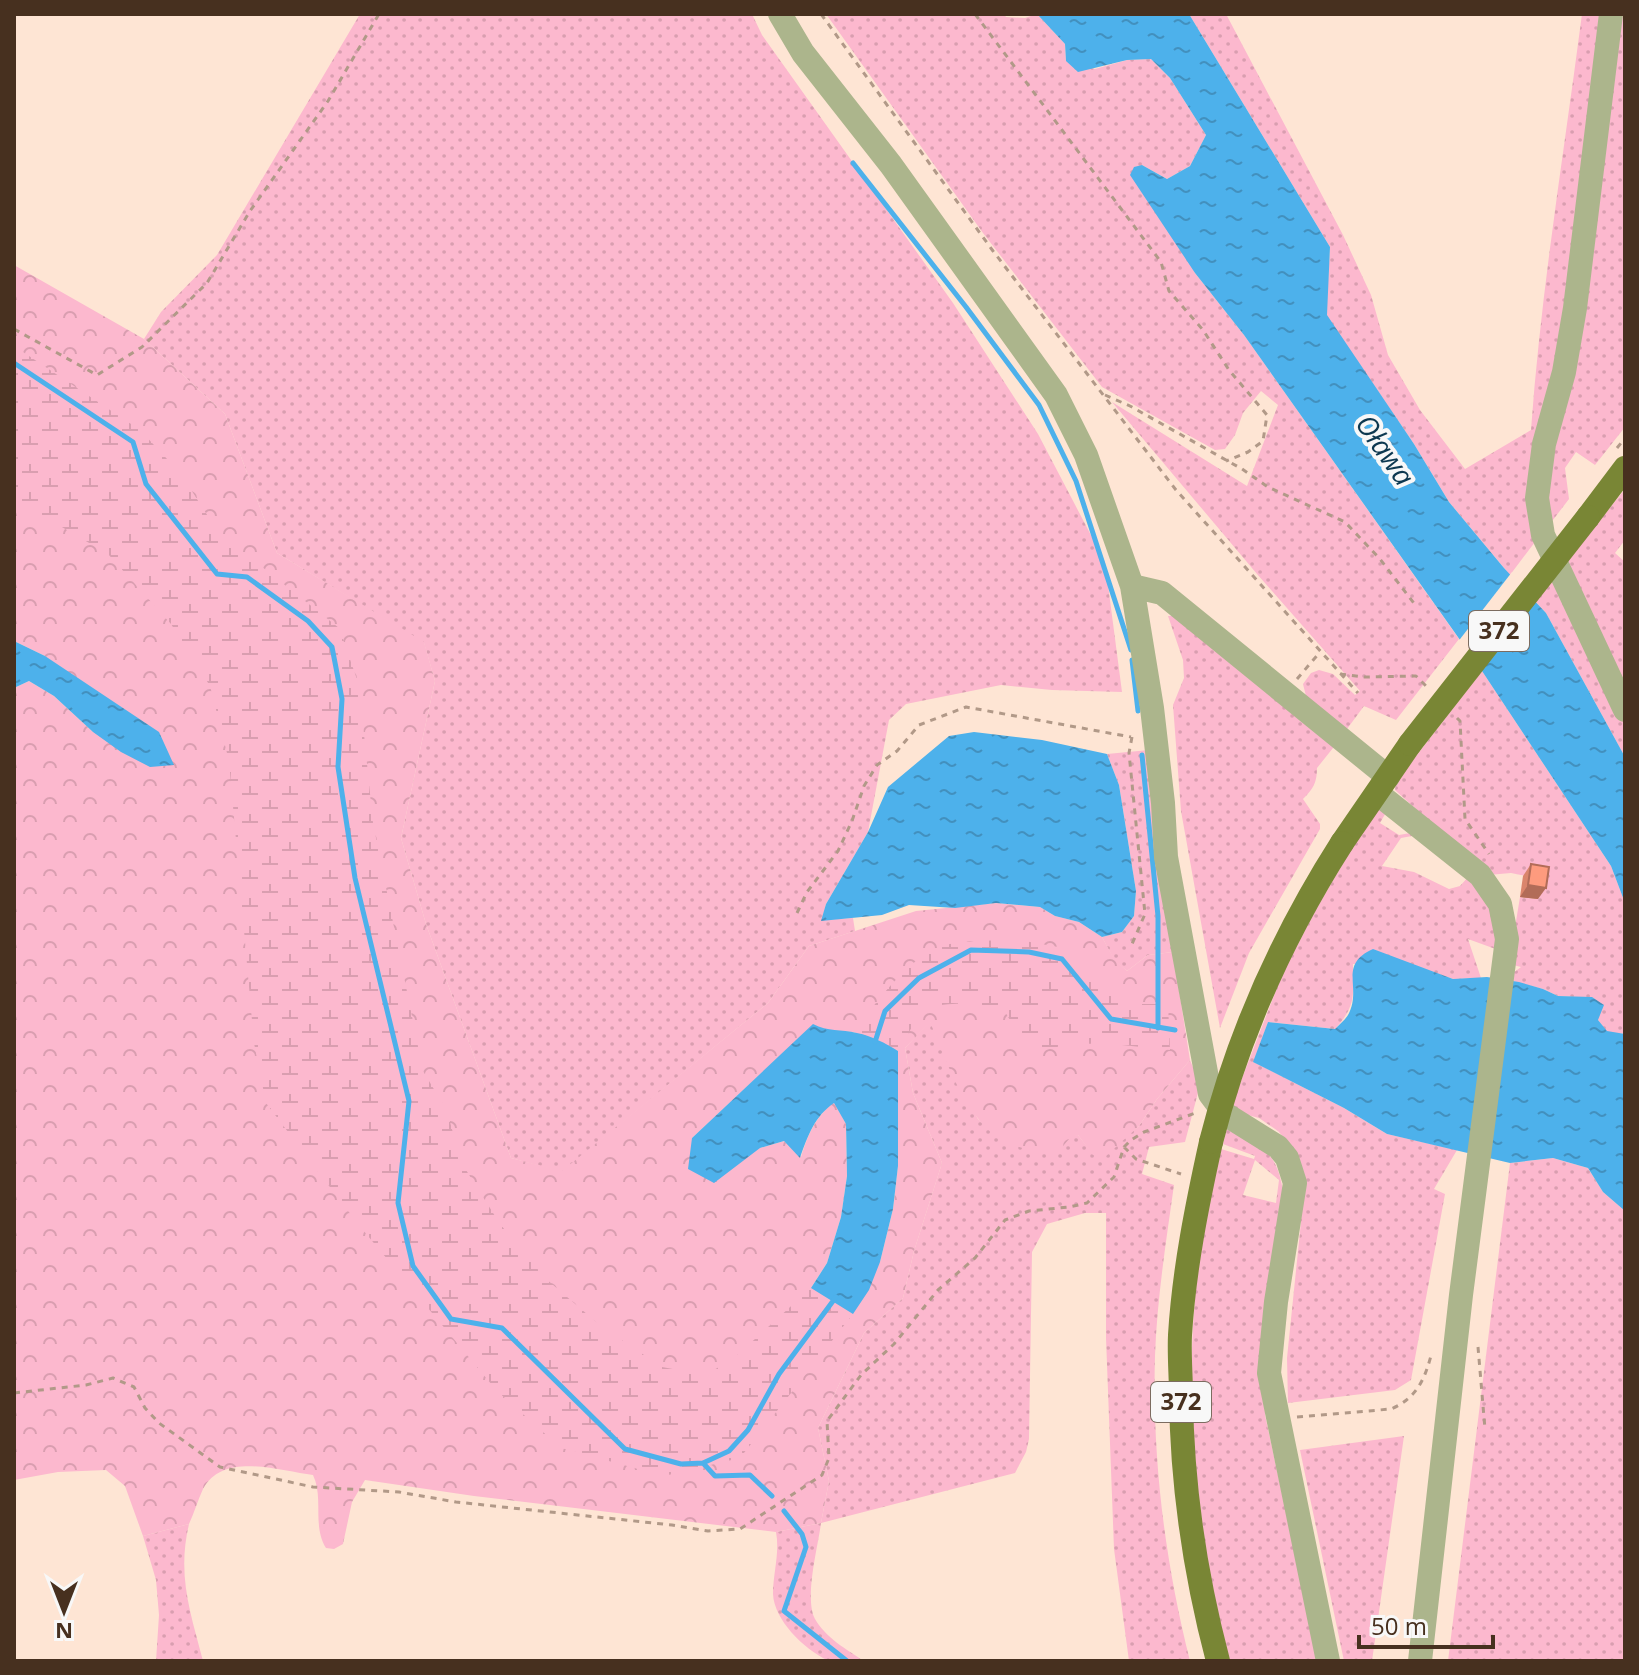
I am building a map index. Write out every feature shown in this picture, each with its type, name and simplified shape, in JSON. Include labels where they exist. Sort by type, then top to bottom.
[{"type":"main road","name":"372","points":[[1218,1661],[1199,1586],[1186,1498],[1180,1336],[1194,1223],[1211,1142],[1233,1063],[1271,969],[1303,906],[1342,843],[1410,744],[1625,468]]},
{"type":"street","points":[[780,14],[803,53],[891,165],[1056,395],[1086,455],[1132,586],[1147,668],[1163,803],[1166,857],[1210,1094],[1236,1122],[1278,1147],[1287,1158],[1295,1183],[1276,1302],[1269,1373],[1328,1661]]},
{"type":"street","points":[[1611,14],[1575,308],[1564,372],[1544,444],[1537,498],[1543,535],[1625,710]]},
{"type":"street","points":[[1132,586],[1162,593],[1285,694],[1480,875],[1500,904],[1507,939],[1461,1295],[1420,1661]]},
{"type":"path","points":[[14,329],[97,375],[142,347],[207,283],[250,211],[328,101],[379,14]]},
{"type":"path","points":[[821,14],[993,251],[1176,490],[1358,693]]},
{"type":"path","points":[[975,14],[1161,262],[1169,291],[1203,330],[1229,370],[1267,415],[1263,441],[1248,452],[1226,461]]},
{"type":"path","points":[[1101,393],[1130,406],[1268,487],[1345,522],[1380,559],[1416,606]]},
{"type":"path","points":[[1285,694],[1320,652]]},
{"type":"path","points":[[1340,674],[1416,676],[1427,687]]},
{"type":"path","points":[[797,913],[807,892],[838,851],[864,786],[877,765],[897,751],[919,725],[966,707],[1131,737]]},
{"type":"path","points":[[1449,710],[1460,721],[1465,819],[1486,847],[1490,858]]},
{"type":"path","points":[[1129,753],[1145,914],[1132,944]]},
{"type":"path","points":[[14,1393],[86,1385],[113,1378],[134,1387],[145,1408],[159,1423],[220,1467],[313,1487],[399,1492],[456,1502],[708,1531],[740,1529],[822,1475],[829,1458],[827,1421],[861,1375],[894,1344],[938,1290],[975,1258],[1005,1220],[1029,1211],[1087,1203],[1114,1177],[1124,1147],[1144,1132],[1217,1105]]},
{"type":"path","points":[[1124,1147],[1136,1159],[1185,1175]]},
{"type":"path","points":[[1477,1335],[1485,1429]]},
{"type":"path","points":[[1277,1418],[1391,1409],[1402,1404],[1421,1385],[1435,1343]]},
{"type":"green space","points":[[360,14],[752,14],[762,35],[953,303],[1038,434],[1105,562],[1122,692],[1001,685],[906,704],[889,720],[868,832],[826,904],[822,920],[853,918],[855,931],[809,946],[768,1003],[562,1172],[511,1158],[426,924],[401,838],[435,681],[424,643],[277,553],[225,414],[144,339],[161,312],[217,255]]},
{"type":"green space","points":[[826,14],[1004,14],[1006,17],[1025,18],[1037,14],[1065,44],[1066,61],[1095,69],[1127,60],[1151,59],[1170,78],[1206,135],[1190,166],[1167,179],[1142,165],[1195,273],[1244,335],[1459,639],[1396,720],[1364,706],[1347,729],[1306,696],[1303,684],[1311,673],[1319,670],[1333,674],[1355,695],[1360,691],[1112,402],[1247,486],[1278,405],[1261,391],[1243,413],[1235,435],[1225,449],[1215,450],[1102,387],[983,233]]},
{"type":"green space","points":[[1189,14],[1226,14],[1343,235],[1371,295],[1388,355],[1420,410],[1465,469],[1531,430],[1547,274],[1582,14],[1625,14],[1625,427],[1595,465],[1576,452],[1565,468],[1569,499],[1546,529],[1543,500],[1548,450],[1578,351],[1593,235],[1574,233],[1561,350],[1534,467],[1533,514],[1538,538],[1510,575],[1449,502],[1414,444],[1326,315],[1330,247]]},
{"type":"green space","points":[[14,265],[144,339],[225,414],[277,553],[424,642],[435,681],[401,838],[426,924],[511,1158],[562,1171],[768,1003],[809,946],[916,911],[996,903],[1040,907],[1055,916],[1079,922],[1102,937],[1114,959],[1127,971],[1148,955],[1173,952],[1190,1060],[1139,1126],[1106,1156],[1093,1155],[1078,1135],[1070,1138],[1057,1153],[1008,1143],[980,1121],[969,1106],[951,1073],[930,1022],[905,1048],[913,1093],[942,1163],[914,1251],[903,1298],[864,1333],[818,1428],[829,1481],[821,1523],[776,1532],[365,1480],[352,1502],[343,1544],[334,1549],[326,1548],[322,1539],[318,1493],[313,1475],[253,1466],[224,1470],[212,1477],[203,1489],[189,1524],[143,1536],[125,1486],[106,1470],[58,1472],[14,1480],[14,688],[29,681],[54,696],[93,732],[45,656],[14,641]],"holes":[[[813,1025],[827,1031],[854,1032],[898,1051],[898,1166],[893,1209],[880,1262],[811,1288],[827,1263],[841,1217],[847,1176],[846,1124],[834,1102],[813,1127],[801,1157],[784,1141],[760,1148],[692,1138]]]},
{"type":"green space","points":[[14,346],[140,430],[181,474],[218,532],[339,628],[359,685],[373,823],[423,1071],[447,1111],[461,1162],[500,1224],[545,1278],[602,1327],[662,1367],[705,1375],[733,1359],[811,1288],[853,1314],[740,1458],[664,1476],[561,1448],[497,1391],[358,1224],[266,1103],[254,1043],[229,761],[210,686],[171,624],[108,554],[14,499]]},
{"type":"green space","points":[[1625,489],[1625,540],[1615,553],[1625,562],[1625,757],[1546,613],[1535,601]]},
{"type":"green space","points":[[1168,616],[1177,616],[1337,743],[1317,768],[1314,785],[1303,799],[1320,824],[1320,829],[1249,953],[1220,1028],[1181,811],[1173,705],[1184,678],[1183,660]]},
{"type":"green space","points":[[1482,671],[1611,866],[1625,903],[1625,1034],[1607,1032],[1598,1020],[1593,998],[1558,996],[1505,979],[1521,967],[1509,964],[1520,897],[1538,899],[1540,879],[1511,873],[1488,875],[1395,790],[1396,782]]},
{"type":"green space","points":[[1149,750],[1173,952],[1148,955],[1127,971],[1114,960],[1102,937],[1122,932],[1134,916],[1136,891],[1119,785],[1107,754]]},
{"type":"green space","points":[[1375,809],[1388,809],[1380,823],[1399,835],[1416,832],[1401,838],[1382,866],[1414,872],[1449,889],[1460,886],[1469,876],[1487,895],[1501,951],[1468,939],[1481,978],[1453,979],[1413,965],[1353,964],[1350,1006],[1335,1029],[1268,1022],[1254,1062],[1387,1134],[1457,1150],[1434,1189],[1445,1194],[1411,1380],[1395,1390],[1288,1403],[1287,1358],[1301,1222],[1293,1148],[1278,1131],[1259,1118],[1233,1111],[1234,1099],[1282,975],[1315,911]]},
{"type":"green space","points":[[1019,940],[1058,947],[1112,988],[1126,1004],[1168,1004],[1170,1050],[1076,1044],[1045,1050],[1020,1037],[1004,1010],[973,1004],[923,1008],[898,1051],[875,1038],[854,1032],[896,980],[922,956],[936,948],[967,942]]},
{"type":"green space","points":[[930,1021],[959,1086],[978,1119],[1005,1141],[1078,1135],[1093,1154],[1117,1144],[1139,1126],[1190,1060],[1200,1085],[1185,1142],[1149,1147],[1142,1174],[1174,1185],[1156,1335],[1156,1433],[1167,1548],[1190,1661],[1129,1661],[1114,1549],[1106,1338],[1106,1213],[1085,1213],[1047,1224],[1032,1252],[1029,1439],[1015,1473],[821,1523],[829,1481],[818,1428],[864,1333],[903,1298],[914,1251],[942,1163],[913,1093],[905,1048]]},
{"type":"green space","points":[[1227,1128],[1266,1152],[1276,1166],[1283,1191],[1265,1415],[1318,1661],[1229,1661],[1207,1558],[1199,1507],[1192,1402],[1195,1297],[1201,1245],[1221,1149],[1254,1159],[1255,1156],[1223,1144]],"holes":[[[1255,1160],[1279,1180],[1276,1203],[1243,1195]]]},
{"type":"green space","points":[[1553,1158],[1588,1168],[1603,1192],[1625,1211],[1625,1661],[1448,1661],[1510,1163]]},
{"type":"green space","points":[[1404,1436],[1372,1661],[1344,1661],[1300,1450]]},
{"type":"green space","points":[[821,1523],[811,1586],[812,1610],[824,1632],[864,1661],[835,1662],[818,1655],[792,1633],[775,1604],[776,1532]]},
{"type":"green space","points":[[189,1524],[185,1577],[203,1661],[156,1661],[159,1615],[156,1580],[143,1536]]},
{"type":"water","name":"Oława","points":[[1037,14],[1189,14],[1330,247],[1327,315],[1449,502],[1546,613],[1625,757],[1625,903],[1611,866],[1482,671],[1244,335],[1195,273],[1130,175],[1134,167],[1142,165],[1167,179],[1190,166],[1206,135],[1170,78],[1151,59],[1127,60],[1078,72],[1066,61],[1065,44]]},
{"type":"water","points":[[14,641],[45,656],[159,732],[174,765],[150,767],[121,752],[93,732],[54,696],[29,681],[14,688]]},
{"type":"water","points":[[974,732],[1042,740],[1107,754],[1119,785],[1136,891],[1134,916],[1122,932],[1102,937],[1079,922],[1055,916],[1040,907],[996,903],[955,908],[909,905],[882,915],[821,921],[826,904],[868,832],[888,787],[949,736]]},
{"type":"water","points":[[1373,949],[1453,979],[1487,977],[1519,982],[1558,996],[1592,997],[1604,1005],[1598,1020],[1607,1031],[1625,1034],[1625,1211],[1603,1192],[1588,1168],[1553,1158],[1510,1163],[1387,1134],[1344,1108],[1253,1062],[1268,1022],[1335,1029],[1347,1017],[1352,1005],[1356,962]]},
{"type":"water","points":[[813,1024],[868,1036],[898,1051],[898,1166],[893,1209],[880,1262],[869,1290],[853,1314],[811,1288],[827,1263],[841,1217],[847,1176],[846,1124],[834,1103],[817,1120],[800,1158],[784,1141],[760,1148],[714,1183],[688,1169],[692,1138]]},
{"type":"pier","points":[[1512,572],[1537,598],[1479,674],[1457,643]]},
{"type":"building","points":[[1531,864],[1549,867],[1546,888],[1528,885]]},
{"type":"waterway","points":[[853,163],[1039,405],[1076,481],[1131,650]]},
{"type":"waterway","points":[[14,363],[133,442],[146,484],[217,574],[247,577],[308,621],[332,647],[342,699],[338,767],[355,878],[409,1101],[398,1203],[413,1266],[451,1319],[502,1328],[625,1449],[681,1464],[703,1463],[729,1451],[748,1430],[779,1374],[836,1297]]},
{"type":"waterway","points":[[1132,660],[1138,711]]},
{"type":"waterway","points":[[1142,755],[1158,916],[1158,1028]]},
{"type":"waterway","points":[[875,1042],[885,1011],[919,978],[971,950],[1029,952],[1062,959],[1111,1019],[1175,1030]]},
{"type":"waterway","points":[[703,1463],[715,1476],[750,1475],[772,1496]]},
{"type":"waterway","points":[[784,1511],[802,1534],[806,1547],[784,1611],[847,1661]]}]
